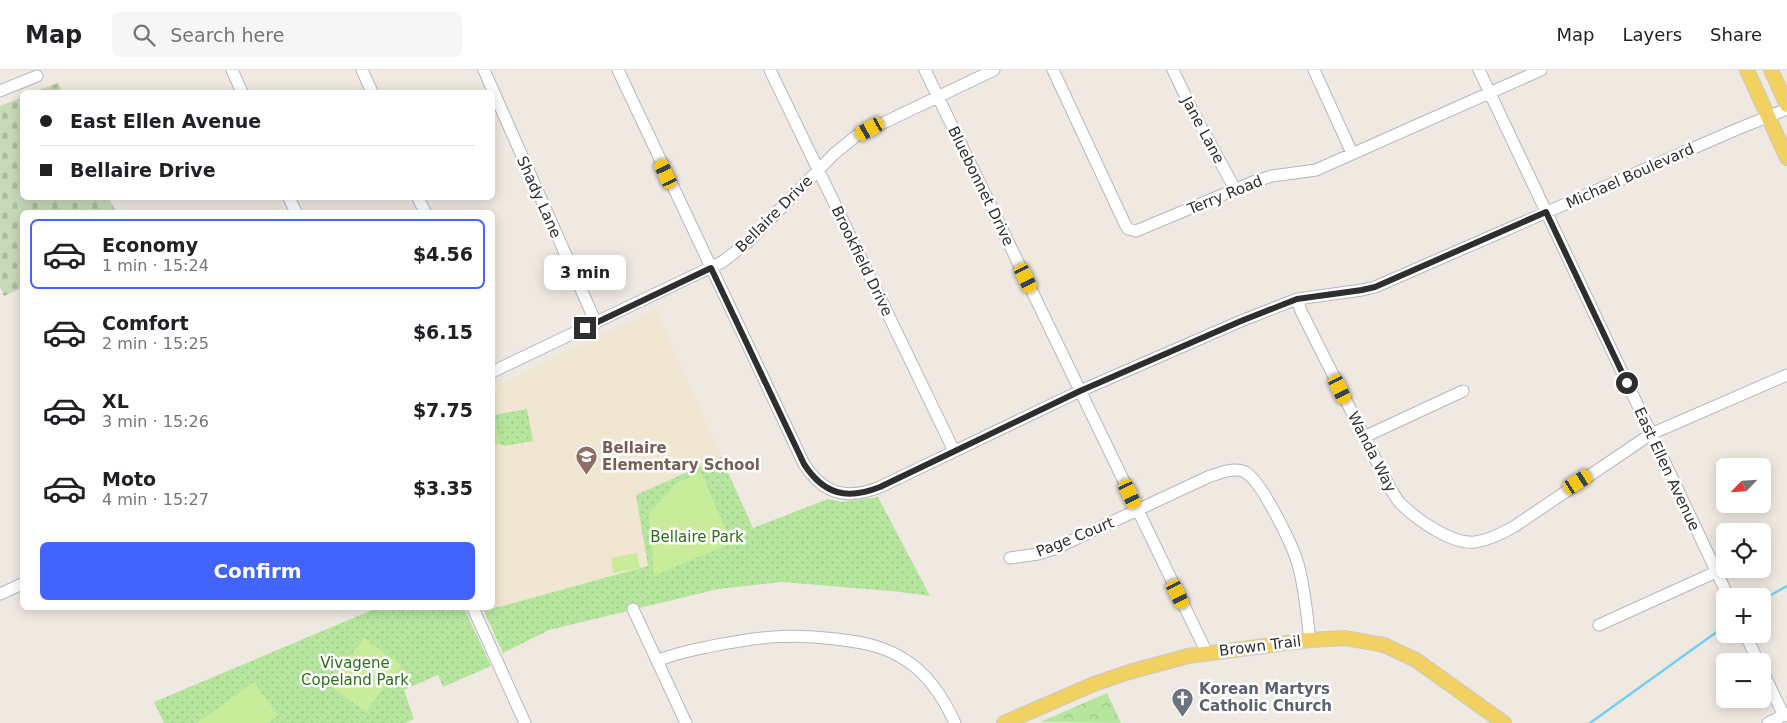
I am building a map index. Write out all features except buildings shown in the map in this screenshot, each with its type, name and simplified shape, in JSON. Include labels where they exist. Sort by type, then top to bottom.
[{"type":"main road","points":[[1747,70],[1787,158]]},
{"type":"main road","points":[[1772,70],[1787,107]]},
{"type":"main road","name":"Brown Trail","points":[[1004,723],[1094,684],[1129,672],[1206,653],[1310,640],[1345,638],[1384,645],[1416,660],[1504,723]]},
{"type":"street","points":[[232,70],[241,90]]},
{"type":"street","points":[[362,70],[371,90]]},
{"type":"street","points":[[618,70],[711,268]]},
{"type":"street","name":"Brookfield Drive","points":[[770,70],[954,451]]},
{"type":"street","name":"Bluebonnet Drive","points":[[925,70],[1206,653]]},
{"type":"street","name":"Bellaire Drive","points":[[495,369],[711,268],[737,252],[747,243],[834,154],[856,136],[994,70]]},
{"type":"street","name":"Terry Road","points":[[1053,70],[1128,229],[1136,231],[1235,189],[1272,176],[1316,170],[1541,70]]},
{"type":"street","name":"Jane Lane","points":[[1173,70],[1194,114],[1235,189]]},
{"type":"street","points":[[1314,70],[1352,153]]},
{"type":"street","name":"East Ellen Avenue","points":[[1479,70],[1716,572]]},
{"type":"street","name":"Shady Lane","points":[[487,71],[596,323]]},
{"type":"street","points":[[0,91],[37,76]]},
{"type":"street","name":"Michael Boulevard","points":[[711,268],[804,464],[819,483],[836,491],[858,494],[869,492],[1080,391],[1241,321],[1297,299],[1375,287],[1787,107]]},
{"type":"street","name":"Wanda Way","points":[[1297,299],[1301,311],[1390,488],[1400,503],[1423,522],[1453,539],[1475,542],[1499,535],[1651,434],[1787,375]]},
{"type":"street","points":[[1364,437],[1463,391]]},
{"type":"street","name":"Page Court","points":[[1010,558],[1038,554],[1054,549],[1221,473],[1237,470],[1248,474],[1257,483],[1294,551],[1299,567],[1310,640]]},
{"type":"street","points":[[1599,625],[1716,572]]},
{"type":"street","points":[[0,594],[20,585]]},
{"type":"street","points":[[633,609],[686,723]]},
{"type":"street","points":[[474,610],[525,723]]},
{"type":"street","points":[[657,661],[673,654],[766,636],[807,636],[865,642],[895,654],[919,670],[940,693],[956,723]]},
{"type":"street","points":[[1768,723],[1785,715],[1771,688]]},
{"type":"shaded area","name":"Bellaire Elementary School","points":[[656,309],[721,457],[636,495],[648,566],[495,608],[495,387]]},
{"type":"green space","points":[[58,83],[62,90],[39,90]]},
{"type":"green space","points":[[20,98],[20,200],[110,200],[115,210],[20,210],[20,289],[4,296],[0,286],[0,106]]},
{"type":"green space","points":[[527,409],[533,441],[504,446],[500,444],[495,415]]},
{"type":"green space","points":[[495,420],[500,444],[495,445]]},
{"type":"green space","name":"Bellaire Park","points":[[721,457],[753,528],[828,499],[841,502],[878,497],[930,596],[782,582],[718,589],[549,630],[503,653],[484,611],[495,610],[495,608],[648,566],[636,495]]},
{"type":"green space","points":[[701,472],[729,540],[724,546],[654,576],[649,513],[678,482]]},
{"type":"green space","points":[[637,553],[640,568],[613,573],[611,558]]},
{"type":"green space","name":"Vivagene Copeland Park","points":[[372,610],[465,610],[491,666],[443,687],[438,675],[404,690],[414,719],[405,723],[164,723],[154,702]]},
{"type":"green space","points":[[364,638],[401,665],[366,712],[329,685]]},
{"type":"green space","points":[[254,682],[278,715],[267,723],[197,723]]},
{"type":"green space","points":[[1107,693],[1121,723],[1040,722]]},
{"type":"waterway","points":[[1771,595],[1787,586]]},
{"type":"waterway","points":[[1590,723],[1716,632]]},
{"type":"place","name":"Bellaire Elementary School","points":[[586,476]]},
{"type":"place","name":"Korean Martyrs Catholic Church","points":[[1183,717]]},
{"type":"route","points":[[585,328],[711,268],[804,464],[812,476],[828,489],[858,494],[869,492],[1080,391],[1241,321],[1297,299],[1375,287],[1546,212],[1627,383]]}]
